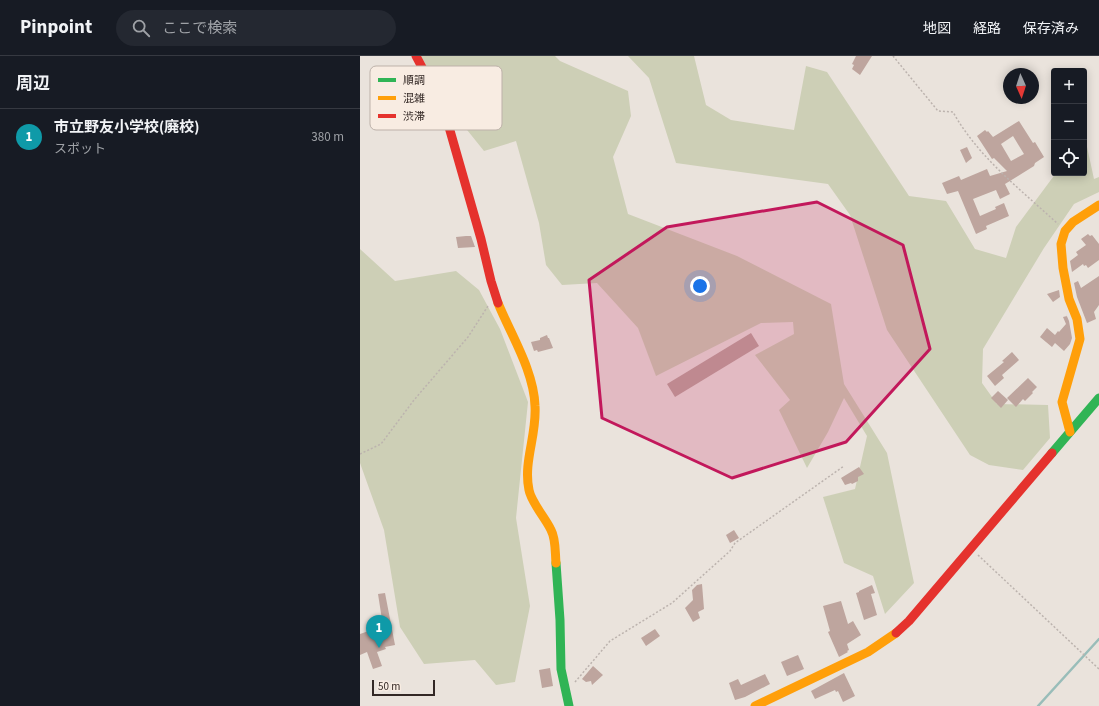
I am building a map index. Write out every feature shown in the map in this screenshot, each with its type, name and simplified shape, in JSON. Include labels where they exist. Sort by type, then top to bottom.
[{"type":"street","points":[[416,56],[421,66]]},
{"type":"street","points":[[450,130],[495,295],[534,394],[535,421],[527,466],[527,488],[554,538],[560,620],[561,669],[569,706]]},
{"type":"street","points":[[1070,432],[1062,402],[1080,339],[1077,319],[1070,298],[1061,257],[1061,244],[1065,231],[1073,222],[1099,205]]},
{"type":"street","points":[[755,706],[868,652],[894,635],[909,621],[1099,398]]},
{"type":"path","points":[[893,56],[938,111],[953,112],[961,127],[987,158],[1065,231]]},
{"type":"path","points":[[360,454],[381,444],[414,400],[468,337],[495,295]]},
{"type":"path","points":[[567,692],[610,641],[672,603],[730,552],[735,543],[844,466]]},
{"type":"path","points":[[970,548],[1099,669]]},
{"type":"highlighted area","points":[[817,202],[903,245],[930,349],[846,442],[732,478],[602,418],[589,280],[667,227]]},
{"type":"green space","points":[[421,56],[555,56],[560,61],[628,91],[631,116],[613,157],[628,214],[737,256],[831,304],[844,384],[887,453],[914,583],[885,614],[873,576],[844,563],[823,497],[855,489],[867,436],[844,398],[828,432],[807,468],[779,410],[790,400],[755,355],[794,334],[793,322],[761,323],[656,376],[638,328],[597,283],[562,285],[546,265],[539,223],[516,141],[484,151],[467,130],[502,130],[502,66],[426,66]]},
{"type":"green space","points":[[628,56],[694,56],[706,105],[731,120],[794,130],[806,66],[827,72],[909,196],[946,201],[975,249],[1006,258],[1016,227],[1054,176],[1087,176],[1087,147],[1094,179],[1099,177],[1099,192],[1074,204],[1044,248],[983,349],[982,383],[997,404],[1048,405],[1050,438],[1023,470],[989,465],[970,455],[887,330],[850,215],[828,184],[676,163],[649,78]]},
{"type":"green space","points":[[360,249],[395,281],[456,271],[479,290],[500,329],[528,402],[516,518],[530,606],[515,682],[496,685],[475,660],[424,664],[400,627],[384,530],[360,463]]},
{"type":"building","points":[[856,56],[872,56],[860,75],[852,69],[854,65],[852,64]]},
{"type":"building","points":[[1019,121],[1044,157],[1035,163],[1034,166],[1005,184],[1010,194],[1000,199],[996,190],[973,199],[980,216],[996,209],[995,207],[1004,203],[1009,216],[986,226],[987,229],[976,234],[958,191],[947,194],[942,183],[959,176],[961,180],[987,169],[990,176],[1007,171],[994,158],[992,159],[977,136],[985,130],[987,132],[988,131],[993,137]],"holes":[[[1013,136],[1024,154],[1011,161],[1001,144]]]},
{"type":"building","points":[[967,147],[972,158],[966,163],[960,150]]},
{"type":"building","points":[[1088,234],[1090,236],[1092,235],[1099,244],[1099,260],[1088,268],[1083,264],[1072,272],[1070,261],[1078,255],[1076,252],[1086,245],[1081,239]]},
{"type":"building","points":[[471,236],[475,247],[458,248],[456,237]]},
{"type":"building","points":[[1099,276],[1099,305],[1094,312],[1096,319],[1087,323],[1077,297],[1074,283],[1078,281],[1081,288]]},
{"type":"building","points":[[1059,290],[1060,297],[1053,302],[1047,294]]},
{"type":"building","points":[[1067,316],[1072,338],[1070,344],[1064,351],[1055,343],[1052,347],[1040,337],[1047,328],[1055,335],[1058,331],[1059,332],[1066,324],[1063,317]]},
{"type":"building","points":[[751,333],[759,346],[675,397],[667,384]]},
{"type":"building","points":[[547,335],[553,348],[538,352],[537,350],[534,351],[531,342],[540,340],[540,338]]},
{"type":"building","points":[[1012,352],[1019,360],[1002,375],[1004,378],[995,386],[987,376],[1004,362],[1002,361]]},
{"type":"building","points":[[1028,378],[1037,387],[1025,401],[1023,399],[1016,407],[1007,398]]},
{"type":"building","points":[[998,391],[1008,400],[1001,408],[991,398]]},
{"type":"building","points":[[859,467],[864,474],[858,477],[858,481],[845,485],[841,478]]},
{"type":"building","points":[[734,530],[739,538],[730,543],[726,535]]},
{"type":"building","points":[[702,584],[704,609],[698,612],[700,618],[693,622],[685,608],[693,600],[692,590],[697,585]]},
{"type":"building","points":[[872,585],[875,593],[871,594],[877,615],[864,620],[856,593]]},
{"type":"building","points":[[385,593],[395,645],[385,647],[386,649],[377,652],[382,666],[373,669],[367,652],[360,655],[360,634],[383,626],[378,594]]},
{"type":"building","points":[[841,601],[848,624],[853,621],[861,635],[847,644],[849,650],[847,651],[848,652],[839,657],[828,632],[830,631],[823,606]]},
{"type":"building","points":[[655,629],[660,636],[646,646],[641,638]]},
{"type":"building","points":[[798,655],[804,669],[787,676],[781,662]]},
{"type":"building","points":[[593,666],[603,675],[592,685],[591,681],[586,682],[582,679]]},
{"type":"building","points":[[550,668],[553,686],[542,688],[539,670]]},
{"type":"building","points":[[844,673],[855,696],[843,702],[838,691],[836,692],[835,690],[815,699],[811,691]]},
{"type":"building","points":[[765,674],[770,684],[745,697],[735,700],[729,683],[738,679],[741,685]]},
{"type":"waterway","points":[[1038,706],[1099,639]]},
{"type":"traffic: fast","points":[[1052,453],[1099,398]]},
{"type":"traffic: fast","points":[[556,563],[560,620],[561,669],[569,706]]},
{"type":"traffic: slow","points":[[1070,432],[1062,402],[1080,339],[1077,319],[1069,299],[1063,268],[1061,244],[1065,231],[1073,222],[1099,205]]},
{"type":"traffic: slow","points":[[498,303],[521,353],[534,393],[535,417],[528,469],[529,490],[530,495],[553,534],[555,541],[556,563]]},
{"type":"traffic: slow","points":[[755,706],[868,652],[896,633]]},
{"type":"traffic: jam","points":[[416,56],[421,66]]},
{"type":"traffic: jam","points":[[450,130],[498,303]]},
{"type":"traffic: jam","points":[[896,633],[909,621],[1052,453]]},
{"type":"place","name":"市立野友小学校(廃校)","points":[[379,648]]}]
